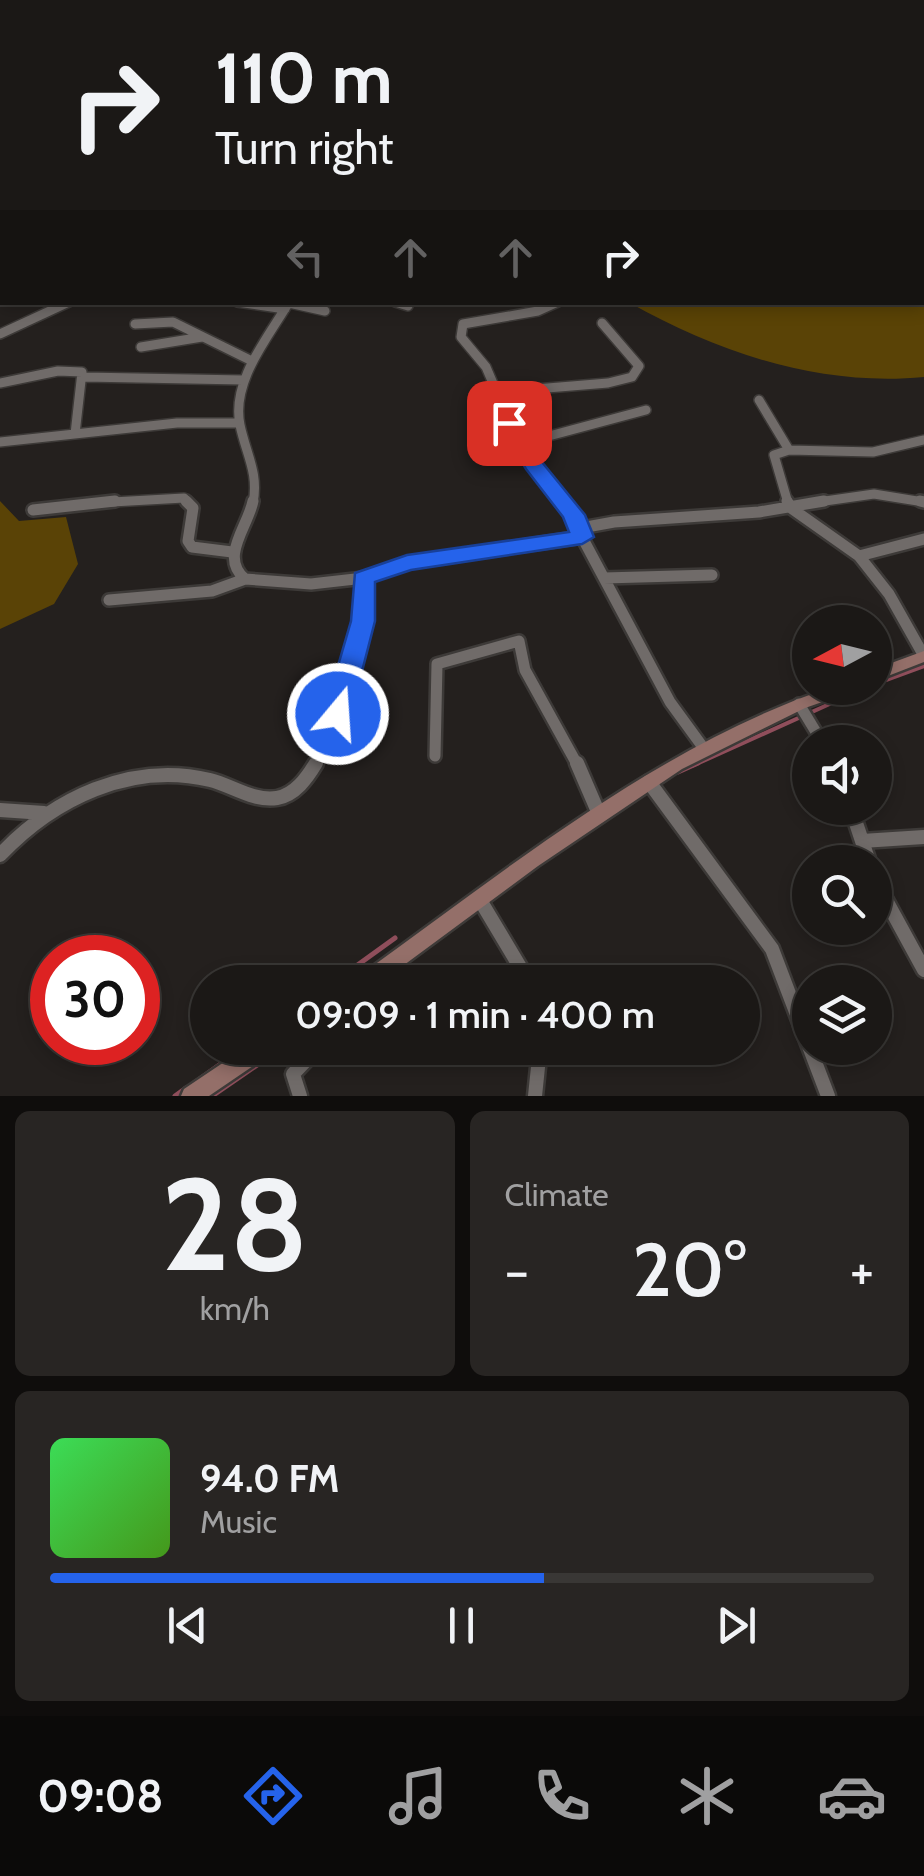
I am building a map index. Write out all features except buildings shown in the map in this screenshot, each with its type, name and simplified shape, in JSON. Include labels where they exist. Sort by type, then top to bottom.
[{"type":"main road","points":[[892,668],[924,656]]},
{"type":"main road","points":[[390,965],[648,782],[797,705]]},
{"type":"main road","points":[[191,1096],[237,1065]]},
{"type":"street","points":[[0,334],[63,305]]},
{"type":"street","points":[[245,579],[238,573],[232,552],[250,516],[255,492],[253,460],[239,423],[243,380],[288,305],[325,311]]},
{"type":"street","points":[[551,305],[538,311],[463,324],[461,337],[486,367],[519,444],[582,532],[670,702],[705,750]]},
{"type":"street","points":[[135,324],[173,322],[252,361]]},
{"type":"street","points":[[499,392],[600,384],[632,376],[639,366],[602,323]]},
{"type":"street","points":[[140,347],[203,337]]},
{"type":"street","points":[[0,383],[68,370],[78,370],[84,376],[243,380]]},
{"type":"street","points":[[74,434],[84,376]]},
{"type":"street","points":[[759,400],[789,450]]},
{"type":"street","points":[[519,444],[646,410]]},
{"type":"street","points":[[0,442],[177,423],[239,423]]},
{"type":"street","points":[[924,440],[873,452],[789,450],[774,455],[782,492],[791,508],[859,556],[890,594],[924,656]]},
{"type":"street","points":[[109,600],[212,592],[245,579],[311,584],[364,578],[407,563],[582,532],[621,518],[709,518],[855,496],[924,502]]},
{"type":"street","points":[[33,510],[129,499],[184,498],[194,508],[188,541],[192,547],[232,552]]},
{"type":"street","points":[[859,556],[924,539]]},
{"type":"street","points":[[604,578],[712,575]]},
{"type":"street","points":[[0,855],[46,814],[93,791],[176,775],[207,779],[257,796],[275,798],[291,793],[310,771],[338,714],[363,621],[364,578]]},
{"type":"street","points":[[435,756],[437,664],[519,641],[524,648],[524,670],[571,749],[599,814]]},
{"type":"street","points":[[648,782],[772,950],[828,1096]]},
{"type":"street","points":[[0,810],[46,814]]},
{"type":"street","points":[[857,825],[863,845]]},
{"type":"street","points":[[862,841],[924,837]]},
{"type":"street","points":[[480,900],[519,965]]},
{"type":"street","points":[[892,911],[924,970]]},
{"type":"street","points":[[300,1096],[293,1074],[302,1065]]},
{"type":"street","points":[[535,1096],[538,1065]]},
{"type":"shaded area","points":[[634,305],[924,305],[924,377],[885,379],[809,371],[735,351]]},
{"type":"shaded area","points":[[0,501],[19,521],[66,517],[78,564],[54,604],[0,629]]},
{"type":"waterway","points":[[892,678],[924,666]]},
{"type":"waterway","points":[[692,766],[827,705]]},
{"type":"waterway","points":[[678,772],[698,763]]},
{"type":"waterway","points":[[358,965],[395,938]]},
{"type":"waterway","points":[[194,1083],[219,1065]]},
{"type":"waterway","points":[[212,1096],[257,1065]]},
{"type":"waterway","points":[[175,1096],[186,1088]]},
{"type":"route","points":[[338,714],[363,621],[364,578],[407,563],[582,537],[574,515],[533,464],[509,423]]}]
